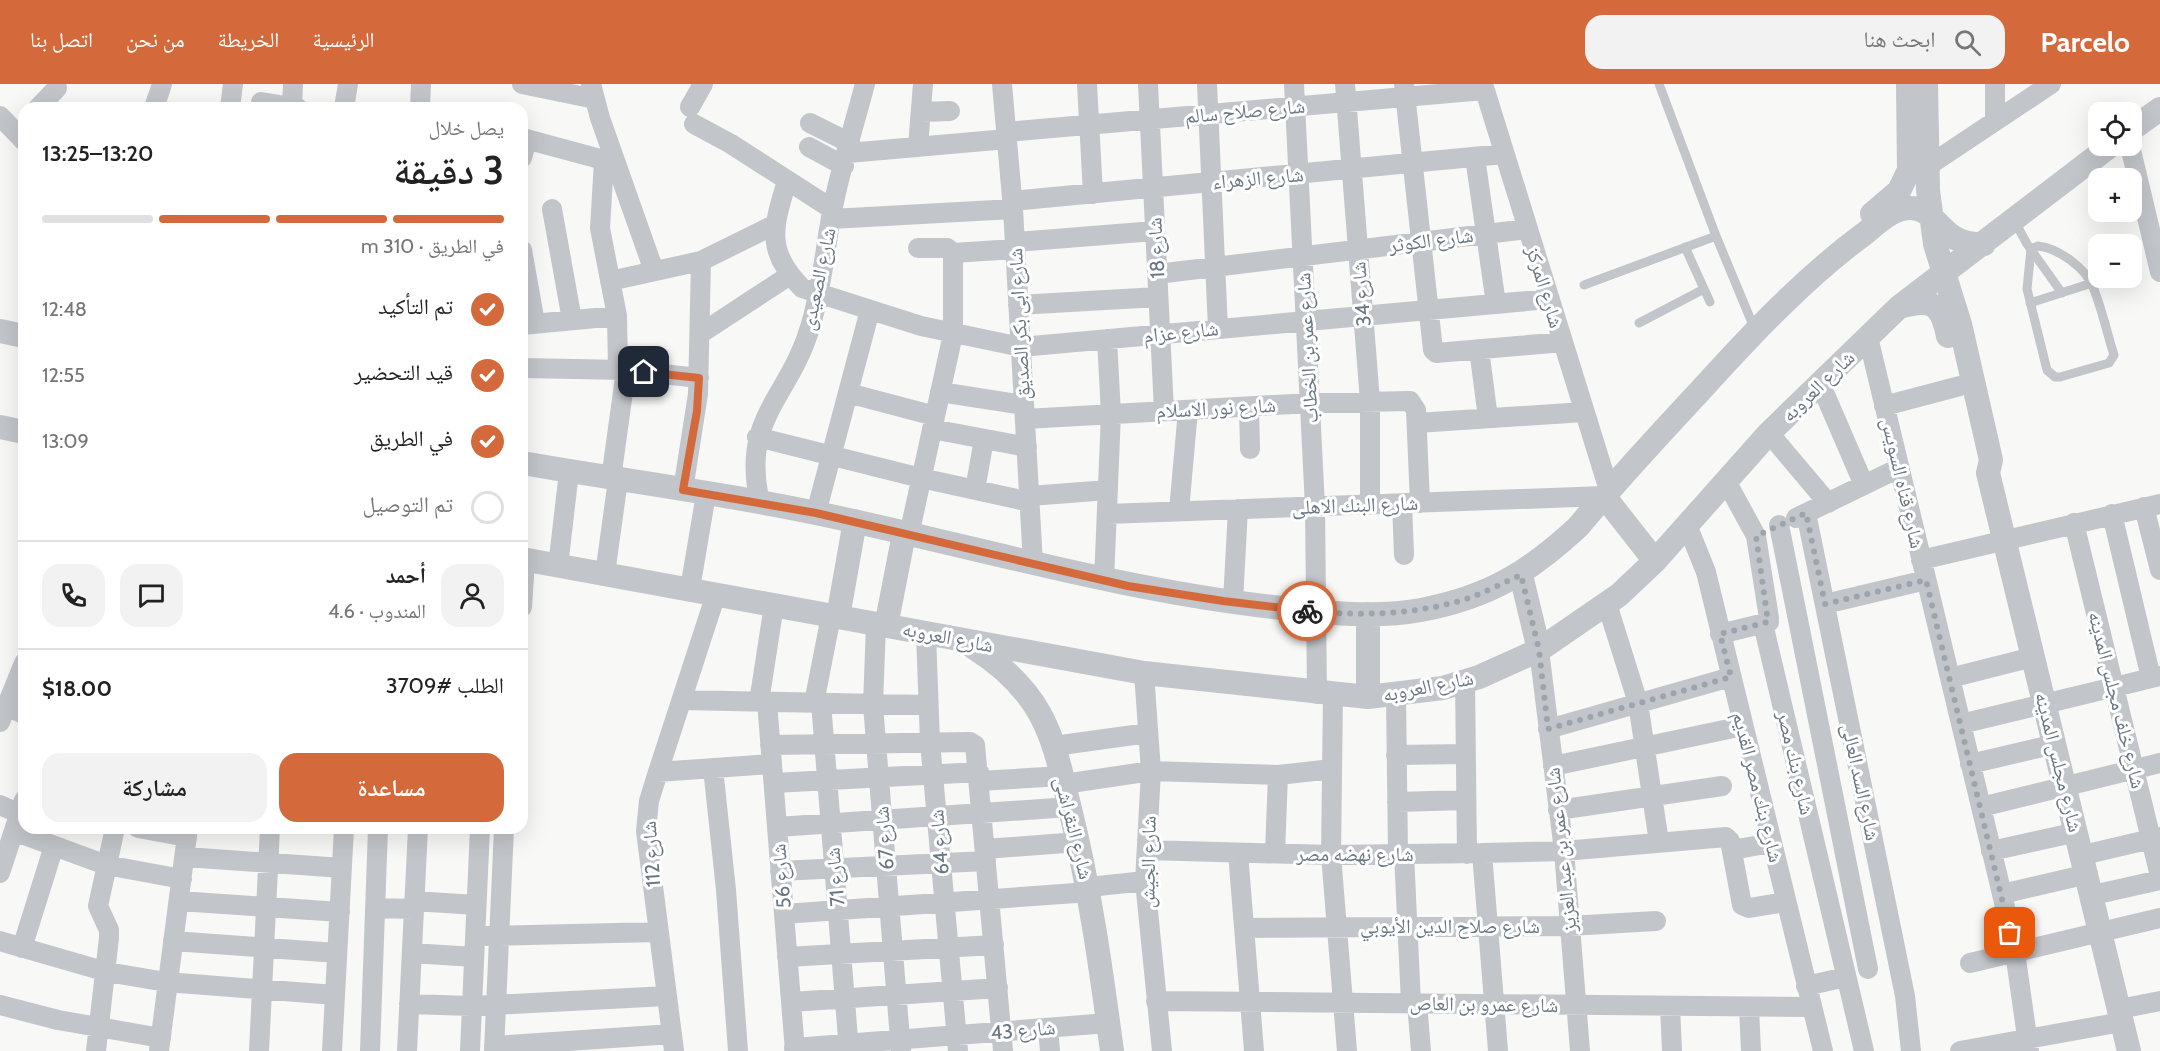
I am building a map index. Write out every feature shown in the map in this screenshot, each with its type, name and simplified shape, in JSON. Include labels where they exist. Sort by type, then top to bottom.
[{"type":"street","points":[[156,102],[162,84]]},
{"type":"street","points":[[232,102],[233,84]]},
{"type":"street","points":[[293,84],[294,102]]},
{"type":"street","points":[[345,102],[348,84]]},
{"type":"street","points":[[420,102],[421,84]]},
{"type":"street","points":[[522,84],[593,92],[610,162],[654,271]]},
{"type":"street","points":[[703,84],[692,116],[788,181],[832,214]]},
{"type":"street","name":"شارع الصعيدى","points":[[760,502],[755,480],[757,437],[762,422],[797,360],[811,327],[819,294],[832,214],[866,84]]},
{"type":"street","points":[[918,146],[923,84]]},
{"type":"street","name":"شارع ابى بكر الصديق","points":[[1002,84],[1015,246],[1034,564]]},
{"type":"street","points":[[1087,84],[1094,194]]},
{"type":"street","name":"شارع 18","points":[[1148,84],[1164,411]]},
{"type":"street","points":[[1207,84],[1218,329]]},
{"type":"street","name":"شارع عمر بن الخطاب","points":[[1294,84],[1318,612],[1325,694]]},
{"type":"street","points":[[1812,276],[1816,262],[1824,251],[1891,199],[1905,181],[1910,159],[1908,84]]},
{"type":"street","name":"شارع مجلس المدينه","points":[[1926,84],[1932,217],[1943,271],[1960,324],[1991,460],[1988,473],[2102,932],[2129,1051]]},
{"type":"street","points":[[1995,84],[1995,121]]},
{"type":"street","points":[[1928,166],[2051,84]]},
{"type":"street","name":"شارع صلاح سالم","points":[[847,154],[1090,125],[1295,107],[1346,93],[1484,87]]},
{"type":"street","name":"شارع المركز","points":[[1484,87],[1563,342],[1606,493]]},
{"type":"street","points":[[44,102],[57,88]]},
{"type":"street","points":[[1405,90],[1435,352],[1563,342]]},
{"type":"street","name":"شارع 34","points":[[1346,93],[1370,401],[1370,505]]},
{"type":"street","points":[[2142,122],[2160,109]]},
{"type":"street","points":[[921,112],[950,111]]},
{"type":"street","points":[[0,116],[18,130]]},
{"type":"street","points":[[810,123],[847,154]]},
{"type":"street","points":[[528,146],[610,162]]},
{"type":"street","points":[[809,147],[847,154]]},
{"type":"street","name":"شارع الزهراء","points":[[832,214],[1012,205],[1094,194],[1504,154]]},
{"type":"street","name":"شارع العروبه","points":[[528,560],[1144,673],[1368,697],[1443,688],[1539,650],[1607,604],[1655,561],[1769,433],[1899,307],[1943,271],[1984,244],[2097,156]]},
{"type":"street","points":[[2132,156],[2159,264]]},
{"type":"street","points":[[1475,157],[1496,304]]},
{"type":"street","points":[[605,574],[622,370],[617,316],[600,228],[610,162]]},
{"type":"street","points":[[700,334],[790,275],[776,245],[774,225],[788,181]]},
{"type":"street","points":[[528,465],[760,502],[855,521],[1104,580],[1233,603],[1318,612],[1368,614],[1418,610],[1467,598],[1521,575],[1578,527],[1606,493],[1755,330],[1812,276],[1891,214],[1914,208],[1926,212],[1955,240],[1970,245],[1984,244]]},
{"type":"street","points":[[552,209],[573,320]]},
{"type":"street","points":[[610,281],[701,261],[774,225]]},
{"type":"street","name":"شارع الكوثر","points":[[1157,274],[1527,229]]},
{"type":"street","points":[[918,248],[947,248],[953,253],[1155,231]]},
{"type":"street","points":[[881,625],[921,478],[953,334],[953,253]]},
{"type":"street","points":[[690,589],[699,378],[701,261]]},
{"type":"street","name":"شارع عزام","points":[[790,275],[802,288],[870,310],[953,334],[1021,347],[1549,299]]},
{"type":"street","points":[[1018,305],[1158,297]]},
{"type":"street","name":"شارع مجلس المدينه","points":[[1899,307],[1924,302],[1934,305],[1941,311],[1978,467],[1988,473]]},
{"type":"street","points":[[816,513],[870,310]]},
{"type":"street","points":[[529,324],[617,316]]},
{"type":"street","points":[[0,331],[18,335]]},
{"type":"street","name":"شارع قناه السويس","points":[[1868,337],[2002,894],[2015,952],[2028,1045]]},
{"type":"street","points":[[1104,580],[1111,414],[1107,339]]},
{"type":"street","points":[[1479,350],[1488,418]]},
{"type":"street","points":[[528,368],[622,370],[699,378]]},
{"type":"street","points":[[1820,383],[1864,485]]},
{"type":"street","points":[[1884,406],[1960,386]]},
{"type":"street","name":"شارع نور الاسلام","points":[[940,392],[1025,412],[1111,414],[1310,403],[1410,401],[1416,410],[1417,423],[1411,503],[1404,555]]},
{"type":"street","points":[[848,393],[984,439],[1027,447]]},
{"type":"street","points":[[1250,407],[1250,449]]},
{"type":"street","points":[[1179,511],[1188,410]]},
{"type":"street","points":[[1417,423],[1584,412]]},
{"type":"street","points":[[0,427],[18,432]]},
{"type":"street","points":[[1769,433],[1828,502]]},
{"type":"street","points":[[0,441],[18,436]]},
{"type":"street","points":[[757,437],[921,478],[1030,499],[1108,490]]},
{"type":"street","points":[[975,490],[984,439]]},
{"type":"street","points":[[1756,536],[1899,468]]},
{"type":"street","points":[[558,566],[569,471]]},
{"type":"street","name":"شارع بنك مصر","points":[[1726,481],[1756,536],[1768,622],[1764,628],[1864,1051]]},
{"type":"street","points":[[1606,493],[1655,561]]},
{"type":"street","name":"شارع البنك الاهلى","points":[[1107,514],[1370,505],[1606,493]]},
{"type":"street","points":[[1921,560],[2152,506],[2160,570]]},
{"type":"street","points":[[1233,603],[1238,509]]},
{"type":"street","name":"شارع السد العالى","points":[[1806,513],[1905,996],[1911,1051]]},
{"type":"street","points":[[1961,724],[2156,677],[2112,514]]},
{"type":"street","points":[[835,616],[855,521]]},
{"type":"street","name":"شارع خلف مجلس المدينه","points":[[2074,523],[2134,769],[2156,838],[2160,878]]},
{"type":"street","name":"شارع بنك مصر القديم","points":[[1687,525],[1706,572],[1823,1051]]},
{"type":"street","points":[[1779,525],[1868,969]]},
{"type":"street","points":[[1521,575],[1539,650]]},
{"type":"street","points":[[1825,604],[1926,580]]},
{"type":"street","name":"شارع 112","points":[[673,1043],[646,831],[650,801],[658,772],[716,594]]},
{"type":"street","points":[[1607,604],[1638,703],[1659,842]]},
{"type":"street","name":"شارع 56","points":[[774,605],[763,702],[772,764],[794,1049]]},
{"type":"street","points":[[1368,614],[1368,697]]},
{"type":"street","name":"شارع 71","points":[[835,616],[818,703],[825,744],[849,1047]]},
{"type":"street","points":[[1720,634],[1768,622]]},
{"type":"street","name":"شارع 67","points":[[881,625],[873,705],[901,1046]]},
{"type":"street","name":"شارع 64","points":[[926,634],[930,742],[957,1043]]},
{"type":"street","name":"شارع النقراشى","points":[[964,641],[994,660],[1020,685],[1040,714],[1054,746],[1089,890],[1112,1051]]},
{"type":"street","name":"شارع عمر بن عبد العزيز","points":[[1539,650],[1564,851],[1580,1051]]},
{"type":"street","points":[[1950,678],[2033,657]]},
{"type":"street","name":"شارع الجيش","points":[[1144,673],[1151,771],[1145,881],[1162,1051]]},
{"type":"street","points":[[1548,729],[1731,677]]},
{"type":"street","points":[[3,714],[18,678]]},
{"type":"street","points":[[1465,681],[1466,800],[1488,926],[1498,1051]]},
{"type":"street","points":[[1325,694],[1332,769],[1331,855],[1347,1051]]},
{"type":"street","points":[[1396,695],[1397,802],[1414,1003],[1421,1051]]},
{"type":"street","points":[[682,700],[928,705]]},
{"type":"street","points":[[1553,766],[1743,726]]},
{"type":"street","points":[[1054,746],[1148,733]]},
{"type":"street","points":[[658,772],[772,764],[825,744],[970,742],[975,745],[1003,1042]]},
{"type":"street","points":[[1970,764],[2055,744]]},
{"type":"street","points":[[1396,755],[1466,754]]},
{"type":"street","points":[[1981,807],[2160,763]]},
{"type":"street","points":[[772,764],[827,780],[933,775],[979,777],[1065,789]]},
{"type":"street","points":[[713,768],[726,890],[738,1051]]},
{"type":"street","points":[[777,826],[982,813],[1065,789],[1151,771],[1278,775],[1332,769]]},
{"type":"street","points":[[1275,853],[1278,775]]},
{"type":"street","points":[[1558,810],[1722,786]]},
{"type":"street","points":[[1397,802],[1466,800]]},
{"type":"street","points":[[0,805],[18,814]]},
{"type":"street","points":[[0,873],[3,852],[18,817]]},
{"type":"street","points":[[1991,851],[2077,832]]},
{"type":"street","points":[[40,834],[54,846],[106,865],[182,879]]},
{"type":"street","points":[[96,1051],[107,972],[109,930],[98,906],[114,834]]},
{"type":"street","points":[[0,1005],[99,1027],[160,1044],[166,982],[187,834]]},
{"type":"street","points":[[259,1051],[264,990],[270,834]]},
{"type":"street","points":[[332,1051],[344,834]]},
{"type":"street","points":[[370,1051],[378,834]]},
{"type":"street","points":[[407,1051],[418,834]]},
{"type":"street","points":[[470,1051],[480,836],[504,837],[494,1048],[673,1043]]},
{"type":"street","name":"شارع نهضه مصر","points":[[1147,850],[1331,855],[1474,854],[1564,851],[1726,837],[1732,850]]},
{"type":"street","points":[[2088,875],[2156,838]]},
{"type":"street","points":[[780,871],[941,863],[1078,842]]},
{"type":"street","points":[[1772,843],[1732,850],[1742,905],[1749,908],[1785,902]]},
{"type":"street","points":[[22,948],[54,846]]},
{"type":"street","points":[[1238,853],[1254,1051]]},
{"type":"street","points":[[185,857],[342,868]]},
{"type":"street","points":[[2002,894],[2088,875],[2160,878]]},
{"type":"street","points":[[784,914],[990,900],[1089,890],[1145,881]]},
{"type":"street","points":[[179,901],[340,912]]},
{"type":"street","points":[[375,908],[414,905],[476,905]]},
{"type":"street","points":[[1970,963],[2160,918]]},
{"type":"street","name":"شارع صلاح الدين الأيوبي","points":[[1244,928],[1569,926],[1656,921]]},
{"type":"street","points":[[475,936],[658,932]]},
{"type":"street","points":[[0,941],[107,972],[166,982],[335,995]]},
{"type":"street","points":[[173,941],[338,952]]},
{"type":"street","points":[[787,957],[994,945]]},
{"type":"street","points":[[412,953],[474,957]]},
{"type":"street","points":[[1806,986],[1846,977]]},
{"type":"street","points":[[791,1002],[998,988]]},
{"type":"street","points":[[409,1004],[472,1006],[667,996]]},
{"type":"street","name":"شارع عمرو بن العاص","points":[[1156,1001],[1812,1007]]},
{"type":"street","points":[[1960,1051],[2028,1045],[2159,1005]]},
{"type":"street","points":[[1670,1006],[1672,1051]]},
{"type":"street","points":[[1749,1007],[1751,1051]]},
{"type":"street","name":"شارع 43","points":[[794,1049],[1003,1042],[1048,1029],[1108,1023]]},
{"type":"street","points":[[1048,1029],[1050,1051]]},
{"type":"lane","points":[[1659,84],[1716,236],[1755,330]]},
{"type":"lane","points":[[2014,220],[2062,293]]},
{"type":"lane","points":[[1584,285],[1716,236]]},
{"type":"lane","points":[[2031,249],[2038,246],[2054,250],[2088,280]]},
{"type":"lane","points":[[1686,247],[1710,302]]},
{"type":"lane","points":[[2031,249],[2026,283],[2050,375],[2060,377],[2109,363],[2114,355],[2094,288]]},
{"type":"lane","points":[[2030,303],[2088,284]]},
{"type":"lane","points":[[1639,324],[1704,289]]},
{"type":"way so far","points":[[1307,611],[1368,614],[1418,610],[1467,598],[1521,575],[1539,650],[1548,729],[1731,677],[1720,634],[1768,622],[1769,618],[1756,536],[1806,513],[1825,604],[1926,580],[2010,933]]},
{"type":"route","points":[[644,372],[699,378],[697,411],[683,490],[760,502],[855,521],[1128,586],[1307,611]]}]
